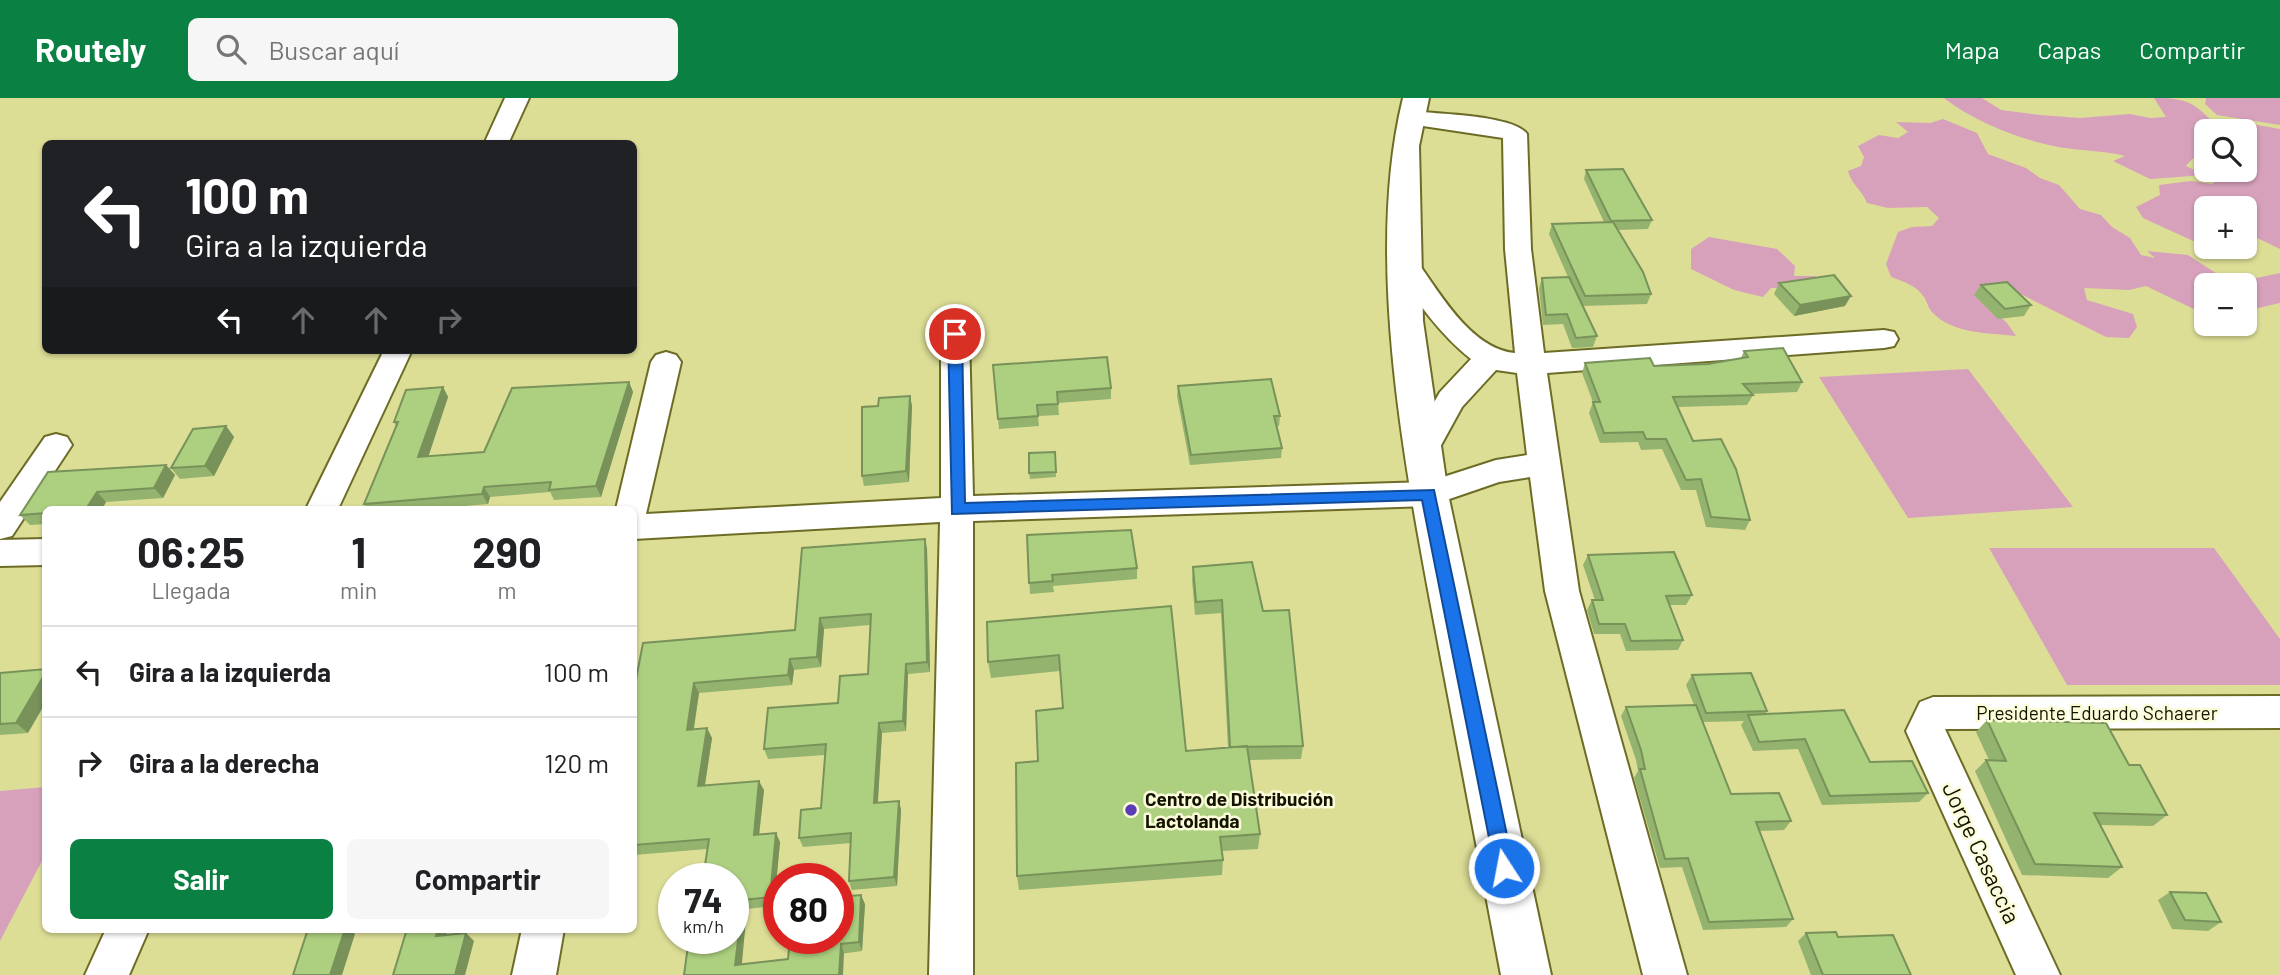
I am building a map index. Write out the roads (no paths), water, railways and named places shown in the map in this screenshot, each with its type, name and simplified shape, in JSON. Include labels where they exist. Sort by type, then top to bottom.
[{"type":"highway","points":[[1414,108],[1405,146],[1404,263],[1407,321],[1423,450],[1429,494],[1526,975]]},
{"type":"street","points":[[498,140],[517,98]]},
{"type":"street","points":[[1414,108],[1516,134],[1518,249],[1562,591],[1665,975]]},
{"type":"street","points":[[1404,263],[1442,314],[1464,338],[1491,359],[1531,364],[1884,340]]},
{"type":"street","points":[[951,975],[957,509],[955,334]]},
{"type":"street","points":[[323,506],[396,354]]},
{"type":"street","points":[[1423,450],[1460,385],[1491,359]]},
{"type":"street","points":[[633,506],[666,362]]},
{"type":"street","points":[[0,527],[56,445]]},
{"type":"street","points":[[637,527],[957,509],[1429,494],[1496,471],[1544,463]]},
{"type":"street","points":[[0,553],[42,552]]},
{"type":"street","name":"Presidente Eduardo Schaerer","points":[[1924,731],[1933,713],[2280,712]]},
{"type":"street","name":"Jorge Casaccia","points":[[1924,731],[2038,975]]},
{"type":"street","points":[[107,975],[126,933]]},
{"type":"street","points":[[534,975],[542,933]]},
{"type":"place","name":"Centro de Distribución Lactolanda","points":[[1131,810]]}]
